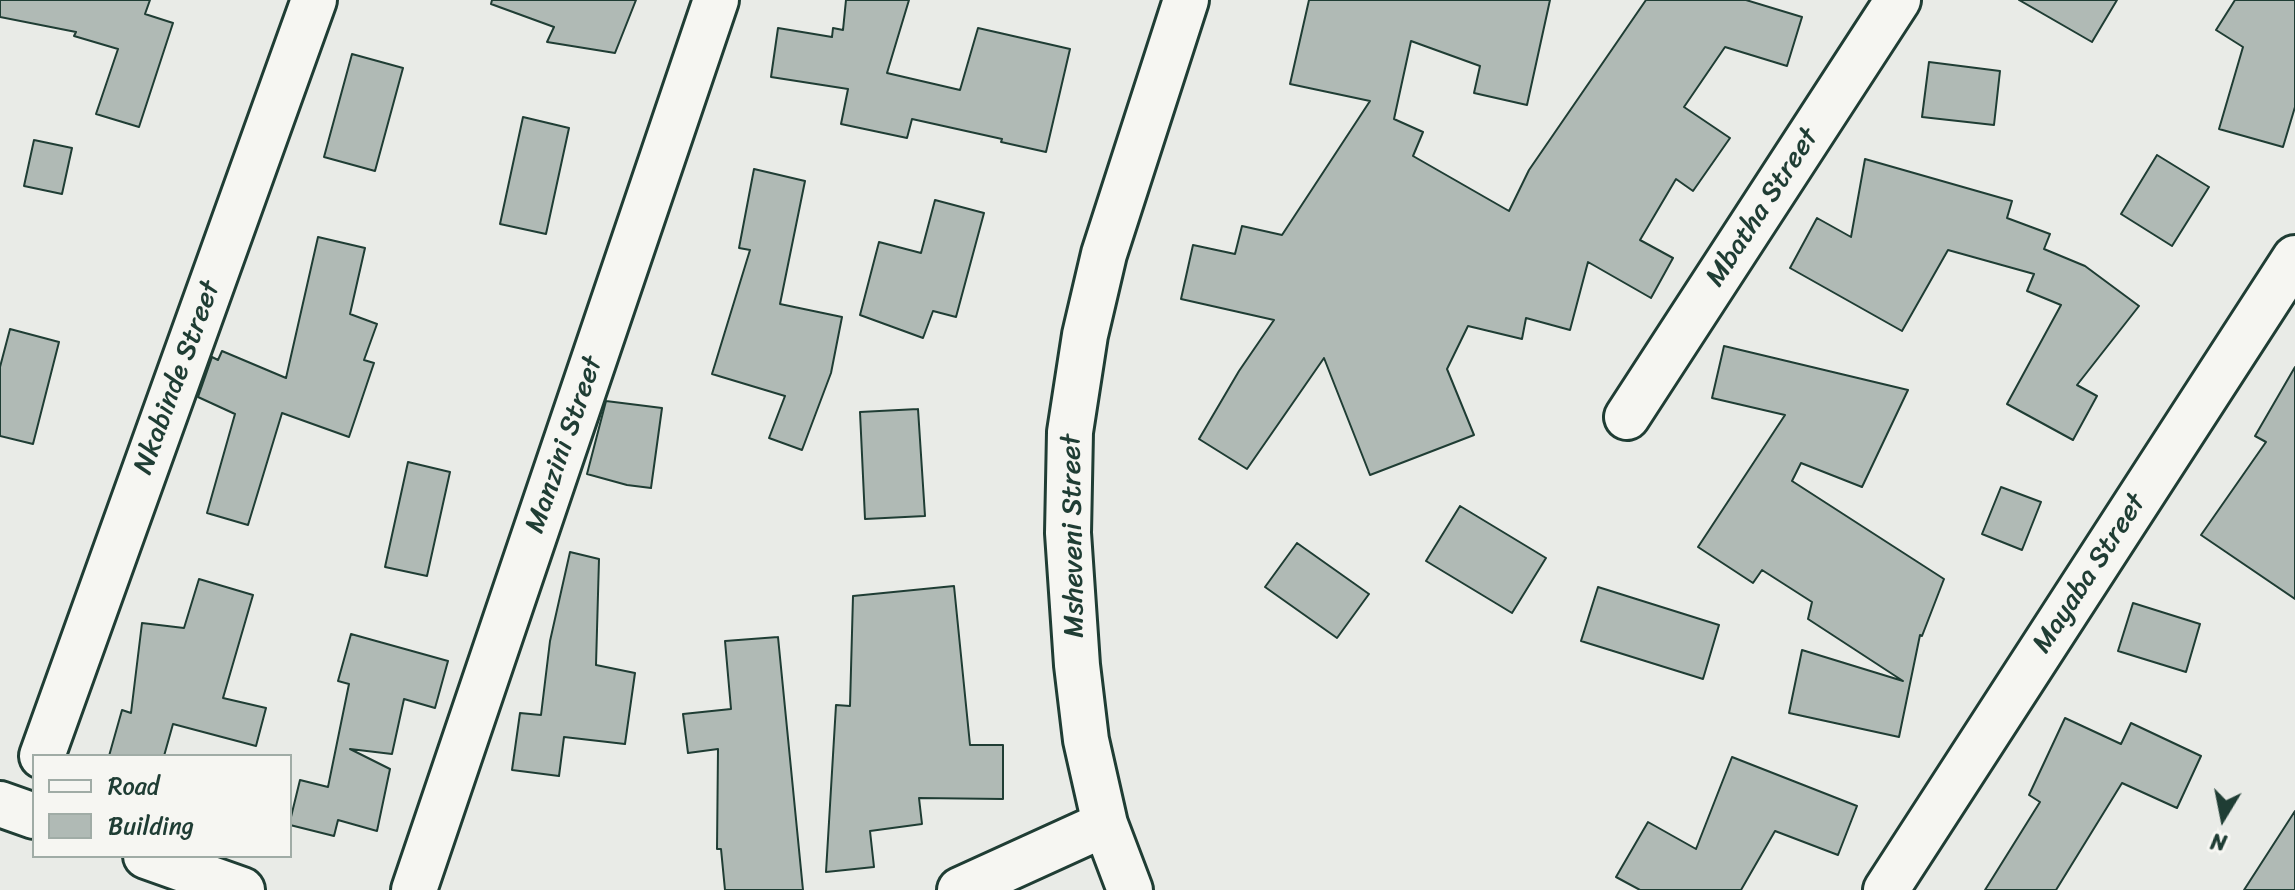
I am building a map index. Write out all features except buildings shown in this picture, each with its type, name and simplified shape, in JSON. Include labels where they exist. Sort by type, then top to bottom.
[{"type":"street","name":"Nkabinde Street","points":[[43,754],[314,0]]},
{"type":"street","name":"Manzini Street","points":[[414,890],[716,0]]},
{"type":"street","name":"Msheveni Street","points":[[1130,890],[1105,824],[1086,740],[1077,665],[1068,533],[1070,432],[1085,335],[1104,254],[1186,0]]},
{"type":"street","name":"Mbatha Street","points":[[1627,417],[1898,0]]},
{"type":"street","name":"Mayaba Street","points":[[1886,890],[2295,258]]},
{"type":"street","points":[[960,890],[1105,824]]},
{"type":"street","points":[[152,858],[242,890]]}]
